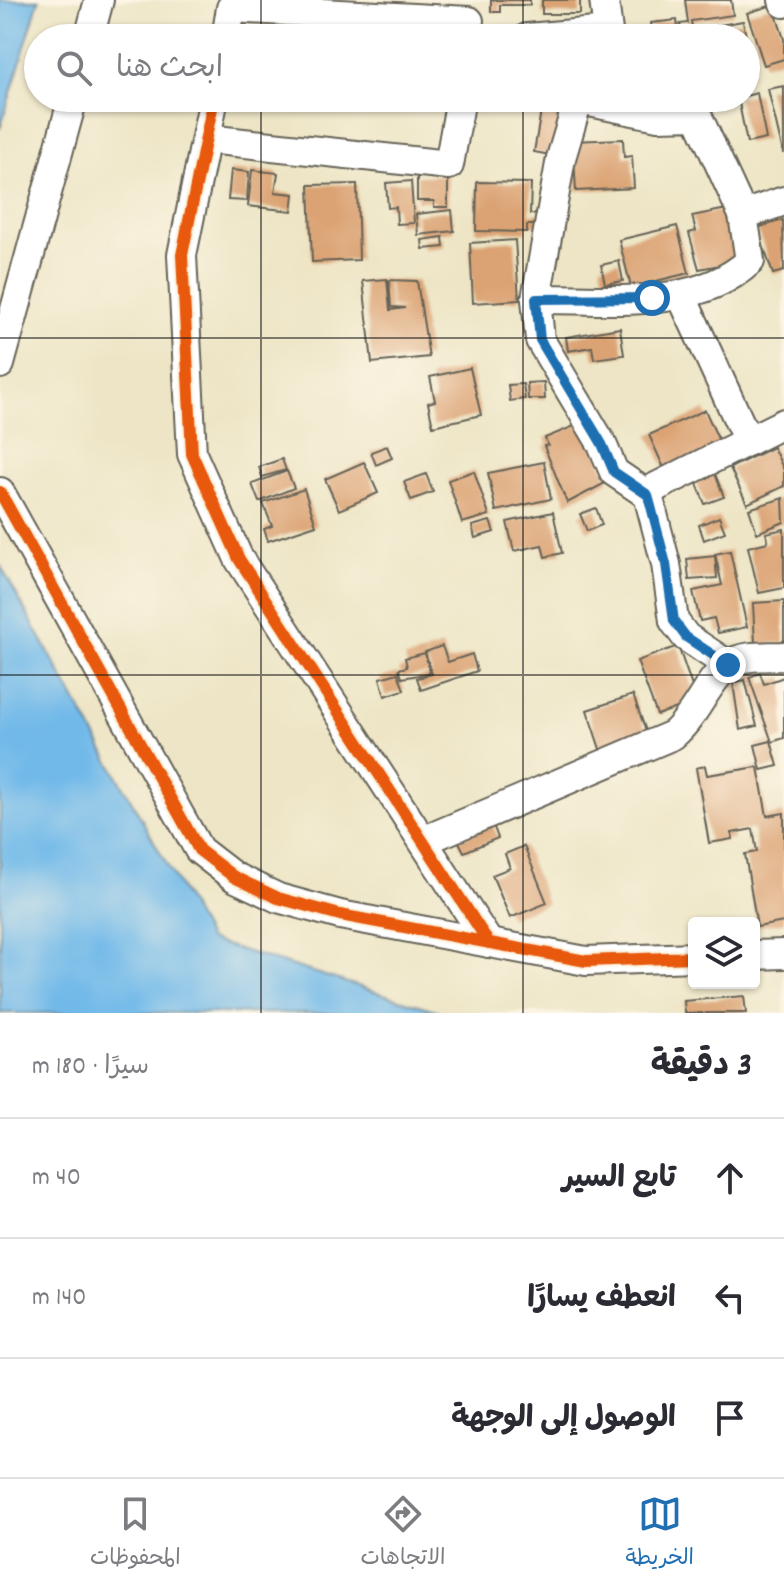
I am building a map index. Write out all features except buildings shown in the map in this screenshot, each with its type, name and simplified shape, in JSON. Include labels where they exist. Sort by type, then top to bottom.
[{"type":"street","points":[[93,24],[99,0]]},
{"type":"street","points":[[604,0],[607,24]]},
{"type":"street","points":[[228,24],[232,4],[405,24]]},
{"type":"street","points":[[0,364],[69,112]]},
{"type":"street","points":[[212,112],[182,255],[192,454],[239,559],[489,943]]},
{"type":"street","points":[[207,139],[449,165],[458,112]]},
{"type":"street","points":[[571,112],[536,299],[540,340],[602,444],[614,472],[648,495],[666,564],[674,621],[686,637],[728,665]]},
{"type":"street","points":[[536,299],[681,295],[732,278],[750,261],[743,215],[697,115],[658,116],[637,112]]},
{"type":"street","points":[[743,215],[784,201]]},
{"type":"street","points":[[681,295],[748,441]]},
{"type":"street","points":[[648,495],[656,487],[784,425]]},
{"type":"street","points":[[0,492],[199,850],[234,877],[278,898],[340,915],[586,961],[688,957]]},
{"type":"street","points":[[423,841],[673,735],[690,721],[728,665],[749,657],[784,656]]},
{"type":"street","points":[[760,955],[784,954]]},
{"type":"water","points":[[0,0],[39,0],[32,24],[24,24],[24,50],[0,129]]},
{"type":"water","points":[[0,565],[209,940],[445,1013],[0,1013]]},
{"type":"cycle path","points":[[211,112],[182,255],[192,454],[239,559],[489,943]]},
{"type":"cycle path","points":[[0,492],[199,850],[234,877],[278,898],[340,915],[586,961],[688,957]]},
{"type":"route","points":[[652,298],[536,299],[540,340],[602,444],[614,472],[648,495],[648,505],[666,564],[674,621],[686,637],[728,665]]}]
